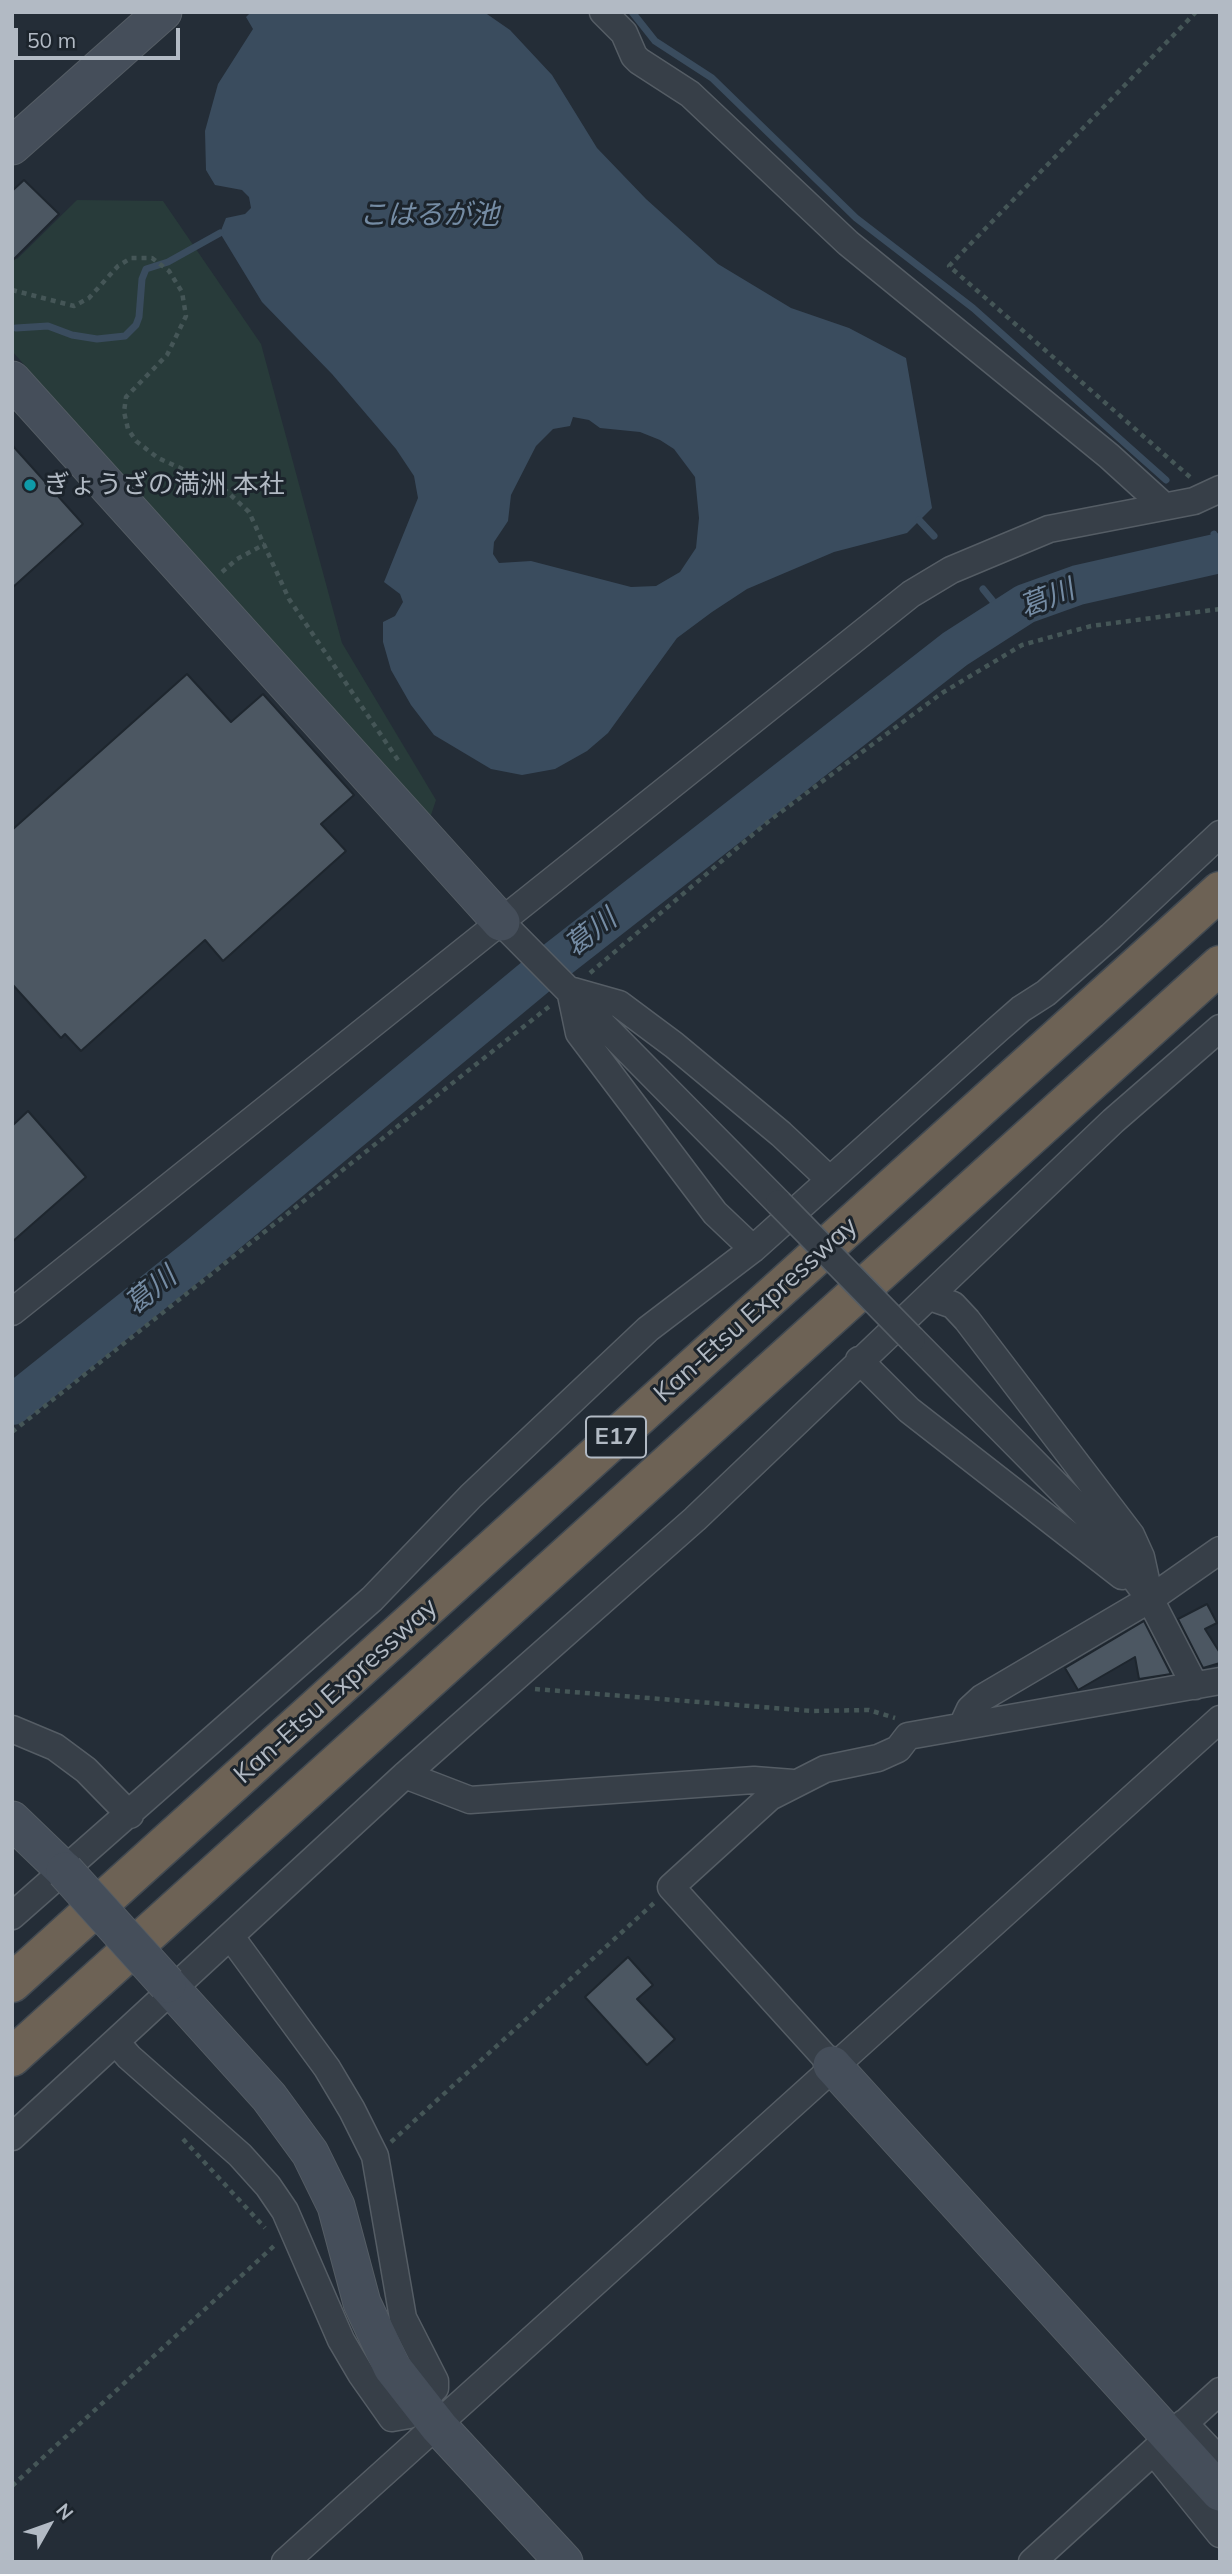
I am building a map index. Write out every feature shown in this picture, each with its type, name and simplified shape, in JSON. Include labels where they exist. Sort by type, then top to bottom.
[{"type":"highway","name":"Kan-Etsu Expressway","points":[[12,1983],[1220,891]]},
{"type":"highway","name":"Kan-Etsu Expressway","points":[[12,2057],[1220,965]]},
{"type":"street","points":[[12,146],[163,12]]},
{"type":"street","points":[[603,12],[624,33],[639,61],[690,94],[848,243],[1109,456],[1164,506]]},
{"type":"street","points":[[12,380],[510,929],[1092,1521],[1150,1599],[1207,1684],[908,1735],[898,1749],[878,1758],[825,1769],[770,1797],[671,1887],[1220,2492]]},
{"type":"street","points":[[12,1312],[510,929],[831,656],[931,582],[999,547],[1049,529],[1164,506],[1215,492]]},
{"type":"street","points":[[12,1916],[130,1815],[372,1599],[471,1496],[648,1329],[753,1248],[997,1030],[1046,993],[1111,936],[1220,834]]},
{"type":"street","points":[[568,988],[619,1004],[749,1107],[830,1181]]},
{"type":"street","points":[[568,988],[579,1033],[715,1213],[753,1248]]},
{"type":"street","points":[[12,2137],[116,2042],[170,1987],[231,1937],[405,1775],[695,1519],[1113,1121],[1220,1028]]},
{"type":"street","points":[[930,1297],[953,1305],[990,1346],[1131,1535],[1141,1556],[1150,1599]]},
{"type":"street","points":[[859,1360],[909,1410],[1150,1599]]},
{"type":"street","points":[[962,1724],[970,1709],[982,1698],[1150,1599],[1220,1550]]},
{"type":"street","points":[[285,2562],[430,2416],[832,2065],[1220,1719]]},
{"type":"street","points":[[12,1729],[55,1747],[86,1770],[130,1815]]},
{"type":"street","points":[[405,1775],[470,1800],[754,1780],[793,1783]]},
{"type":"street","points":[[12,1820],[65,1871],[269,2097],[310,2153],[336,2206],[362,2303],[392,2367],[430,2416],[564,2562]]},
{"type":"street","points":[[231,1937],[327,2068],[375,2157],[403,2318],[435,2381],[430,2416]]},
{"type":"street","points":[[116,2042],[129,2057],[240,2155],[268,2186],[290,2221],[341,2340],[392,2418],[409,2414],[430,2416]]},
{"type":"street","points":[[1032,2562],[1220,2392]]},
{"type":"street","points":[[1169,2437],[1220,2461]]},
{"type":"street","points":[[1169,2437],[1220,2534]]},
{"type":"path","points":[[1196,12],[949,266],[1215,492]]},
{"type":"path","points":[[12,290],[48,302],[74,306],[89,298],[118,266],[131,258],[152,258],[170,271],[182,292],[186,316],[167,355],[126,397],[124,412],[128,429],[136,441],[158,458],[222,487],[237,498],[249,512],[289,599],[406,773]]},
{"type":"path","points":[[237,559],[265,544]]},
{"type":"path","points":[[504,1687],[812,1712],[869,1710],[894,1716],[908,1735]]},
{"type":"path","points":[[375,2157],[671,1887]]},
{"type":"path","points":[[178,2134],[285,2251]]},
{"type":"path","points":[[12,2486],[278,2243]]},
{"type":"green space","points":[[77,200],[163,201],[261,344],[342,643],[436,800],[429,821],[12,351],[12,256],[17,259]]},
{"type":"water","name":"こはるが池","points":[[251,12],[484,12],[510,30],[552,75],[597,148],[646,199],[718,264],[791,308],[849,328],[906,358],[932,508],[907,533],[834,552],[747,589],[712,612],[677,638],[608,733],[587,751],[555,769],[522,775],[491,769],[434,735],[411,705],[391,670],[383,642],[383,622],[395,616],[403,602],[400,594],[384,582],[418,498],[414,476],[396,449],[332,374],[262,302],[220,233],[226,218],[245,214],[251,208],[249,197],[242,190],[215,185],[206,170],[205,131],[218,84],[253,29],[246,17]],"holes":[[[573,417],[589,420],[600,428],[640,432],[660,440],[674,449],[695,477],[699,518],[696,548],[680,572],[656,586],[631,587],[531,561],[499,563],[493,554],[494,542],[508,521],[511,495],[536,446],[553,429],[570,426]]]},
{"type":"building","points":[[24,180],[59,214],[12,261],[12,191]]},
{"type":"building","name":"ぎょうざの満洲 本社","points":[[12,445],[83,524],[12,588]]},
{"type":"building","points":[[187,674],[231,722],[263,694],[354,795],[321,824],[346,851],[223,961],[205,940],[81,1051],[65,1034],[61,1038],[12,984],[12,830]]},
{"type":"building","points":[[28,1111],[86,1177],[12,1242],[12,1126]]},
{"type":"building","points":[[1207,1604],[1217,1623],[1205,1629],[1220,1653],[1220,1663],[1203,1668],[1178,1619]]},
{"type":"building","points":[[1144,1621],[1171,1674],[1139,1679],[1135,1657],[1078,1690],[1065,1668]]},
{"type":"building","points":[[628,1957],[653,1985],[637,1999],[675,2039],[647,2065],[585,1997]]},
{"type":"waterway","points":[[632,12],[655,41],[712,78],[856,218],[973,308],[1166,480]]},
{"type":"waterway","points":[[16,328],[48,326],[72,335],[97,339],[125,336],[136,325],[139,317],[142,279],[146,269],[168,262],[220,233]]},
{"type":"waterway","points":[[919,520],[934,536]]},
{"type":"waterway","points":[[1214,534],[1220,553]]},
{"type":"waterway","name":"葛川","points":[[12,1405],[199,1256],[540,973],[955,649],[1025,604],[1078,585],[1220,553]]},
{"type":"waterway","points":[[983,589],[1005,616]]},
{"type":"place","name":"ぎょうざの満洲 本社","points":[[30,485]]}]
